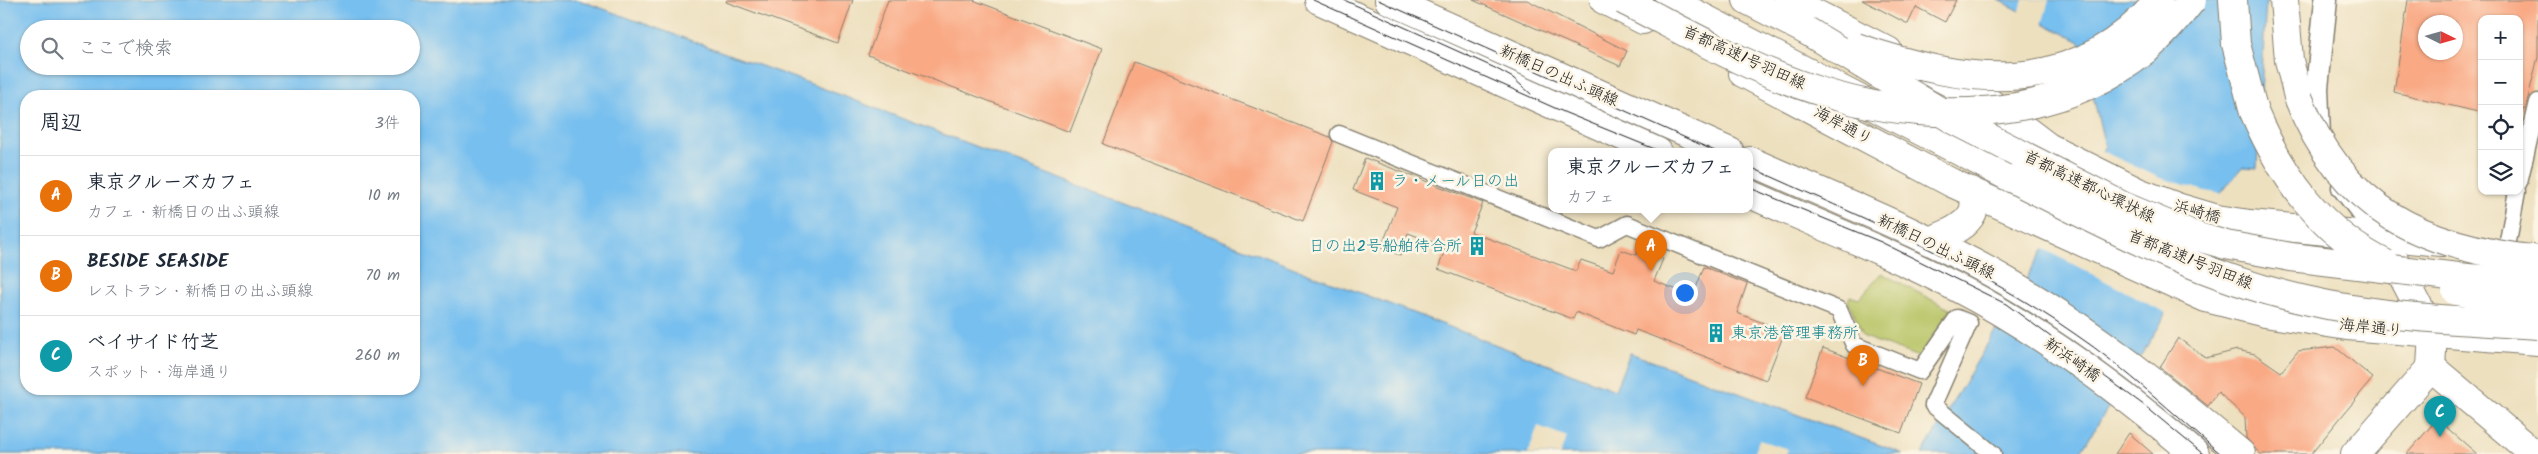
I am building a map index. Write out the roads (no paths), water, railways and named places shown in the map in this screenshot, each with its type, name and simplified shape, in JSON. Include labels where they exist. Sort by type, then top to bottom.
[{"type":"main road","name":"新橋日の出ふ頭線","points":[[1319,0],[1649,148]]},
{"type":"main road","name":"新橋日の出ふ頭線","points":[[1389,0],[1721,148]]},
{"type":"main road","name":"海岸通り","points":[[1604,0],[1952,183],[2206,298],[2265,313],[2347,326],[2538,341]]},
{"type":"main road","name":"首都高速1号羽田線","points":[[1623,0],[1736,57],[1820,92],[1877,106],[1956,112],[2027,104],[2068,92],[2099,79],[2146,49],[2192,0]]},
{"type":"main road","name":"首都高速1号羽田線","points":[[1669,0],[2074,210],[2152,247],[2224,277],[2297,298],[2341,307],[2425,317],[2538,325]]},
{"type":"main road","name":"首都高速都心環状線","points":[[1747,0],[1807,31],[1954,120],[2124,206],[2195,236],[2226,245],[2291,257],[2458,277],[2538,284]]},
{"type":"main road","name":"浜崎橋","points":[[1790,0],[1990,103],[2048,147],[2138,192],[2180,208],[2217,219],[2382,237]]},
{"type":"main road","name":"首都高速都心環状線","points":[[1807,31],[1914,66],[1968,76],[2008,77],[2060,68],[2102,50],[2129,31],[2159,0]]},
{"type":"main road","points":[[2233,0],[2239,59],[2254,112],[2266,140],[2292,185],[2322,220],[2360,250],[2412,277],[2471,295],[2538,306]]},
{"type":"main road","points":[[2284,0],[2289,60],[2298,97],[2328,158],[2353,188],[2379,209],[2424,233],[2481,251],[2538,260]]},
{"type":"main road","name":"新橋日の出ふ頭線","points":[[1753,162],[1929,241],[2012,284]]},
{"type":"main road","points":[[1929,241],[1949,234],[1969,219],[1975,208],[1975,198],[1971,191]]},
{"type":"main road","name":"新橋日の出ふ頭線","points":[[1753,195],[1926,273],[1999,311]]},
{"type":"main road","points":[[2382,237],[2538,250]]},
{"type":"main road","points":[[2355,454],[2431,366],[2433,334],[2382,237]]},
{"type":"main road","name":"新浜崎橋","points":[[2012,284],[2068,319],[2149,378],[2241,454]]},
{"type":"main road","name":"新浜崎橋","points":[[1999,311],[2049,343],[2143,411],[2195,454]]},
{"type":"main road","points":[[2431,366],[2534,454]]},
{"type":"street","points":[[2326,0],[2317,88],[2317,125],[2324,157],[2346,192],[2382,237]]},
{"type":"street","points":[[2523,165],[2538,102]]},
{"type":"street","points":[[1339,134],[1599,239],[1627,224],[1830,306],[1839,310],[1854,345],[1920,372],[1957,318],[1969,323],[1939,399],[1993,454]]},
{"type":"street","points":[[2507,247],[2516,195]]},
{"type":"water","points":[[0,0],[579,0],[822,88],[1615,390],[1630,353],[1904,454],[0,454]]},
{"type":"water","points":[[1999,0],[2266,0],[2257,168],[2242,167],[2215,201],[2160,325],[2079,454],[1922,454],[2105,146],[2080,42]]},
{"type":"tram line","points":[[1313,0],[1566,113],[1652,148]]},
{"type":"tram line","points":[[1344,0],[1495,68],[1513,78],[1531,94]]},
{"type":"tram line","points":[[1378,0],[1708,148]]},
{"type":"tram line","points":[[1753,168],[1875,223],[1998,285],[2075,334],[2113,362],[2221,454]]},
{"type":"tram line","points":[[1753,189],[1881,242],[2006,304],[2145,406],[2203,454]]},
{"type":"place","name":"ラ・メール日の出","points":[[1377,181]]},
{"type":"place","name":"日の出2号船舶待合所","points":[[1477,246]]},
{"type":"place","name":"東京クルーズカフェ","points":[[1651,271]]},
{"type":"place","name":"東京港管理事務所","points":[[1716,333]]},
{"type":"place","name":"BESIDE SEASIDE","points":[[1863,386]]},
{"type":"place","name":"ベイサイド竹芝","points":[[2440,437]]}]
